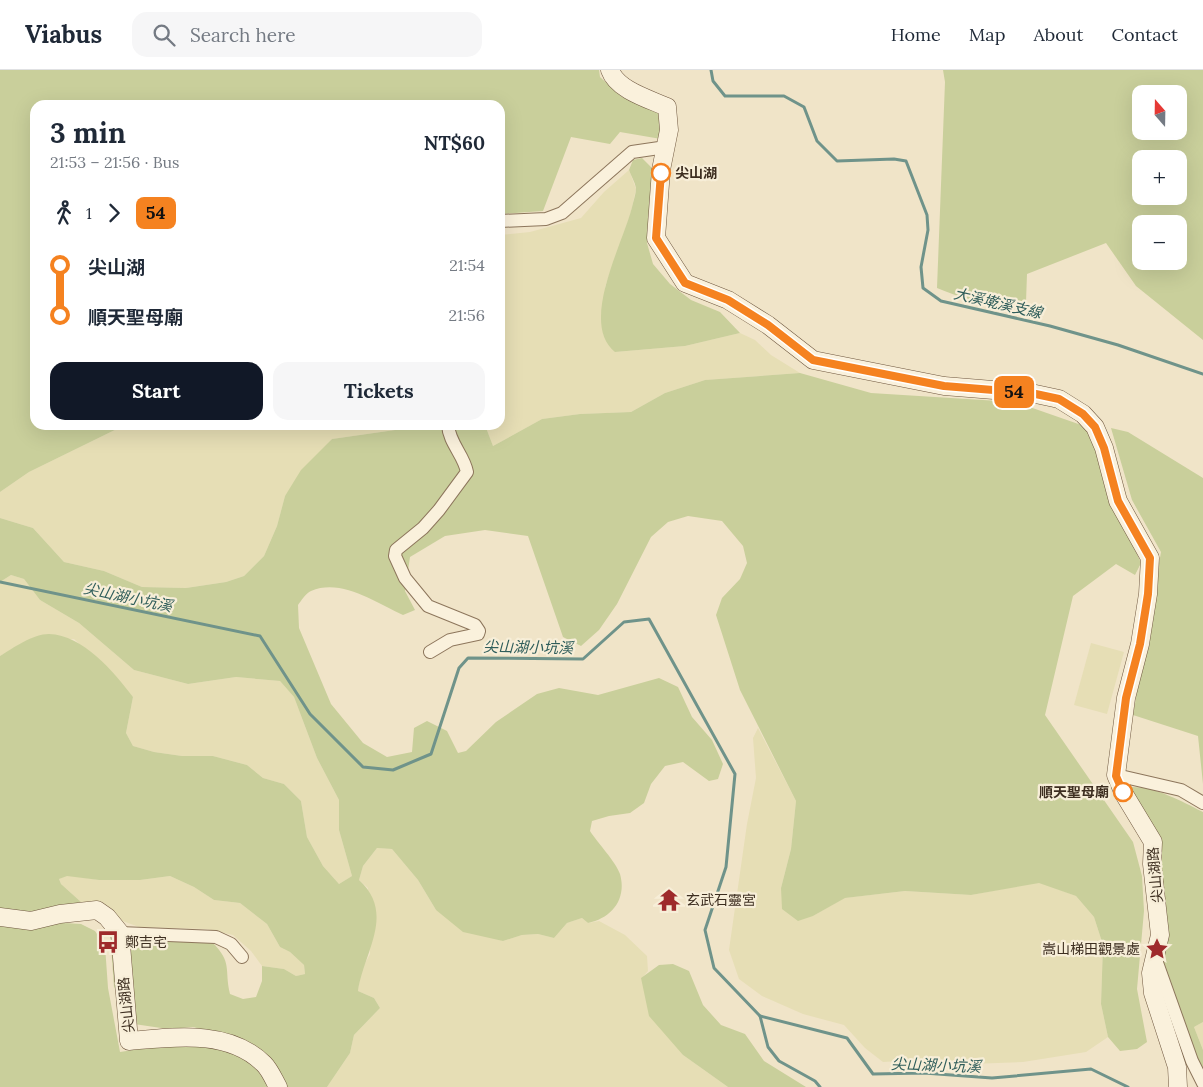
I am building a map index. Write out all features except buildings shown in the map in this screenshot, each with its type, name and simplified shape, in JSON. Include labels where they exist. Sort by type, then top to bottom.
[{"type":"street","points":[[610,70],[613,77],[640,96],[667,107],[669,130],[661,170],[656,238],[685,283],[728,300],[768,325],[813,360],[944,386],[1031,393],[1059,399],[1083,414],[1095,427],[1104,448],[1118,501],[1150,558],[1148,594],[1140,644],[1126,698],[1116,776],[1181,790],[1203,803]]},
{"type":"street","points":[[505,220],[546,219],[562,213],[632,152],[666,147]]},
{"type":"street","points":[[430,652],[450,640],[478,634],[479,630],[475,624],[428,606],[405,578],[395,556],[396,550],[423,528],[439,510],[467,472],[465,462],[449,435],[448,430]]},
{"type":"street","name":"尖山湖路","points":[[1116,776],[1124,794],[1153,842],[1152,864],[1160,935],[1151,973],[1153,993],[1177,1067],[1178,1087]]},
{"type":"street","points":[[0,917],[31,921],[60,914],[98,910],[107,917],[120,933],[216,937],[231,944],[242,957]]},
{"type":"street","name":"尖山湖路","points":[[120,933],[129,1040],[184,1036],[225,1042],[248,1051],[265,1065],[278,1087]]},
{"type":"street","points":[[1155,957],[1192,1061],[1203,1082]]},
{"type":"shaded area","points":[[629,170],[636,189],[630,216],[605,287],[615,352],[685,346],[740,333],[755,340],[771,355],[800,373],[705,380],[665,393],[631,412],[580,414],[542,419],[493,446],[487,430],[505,430],[505,234],[530,232],[581,218],[604,192]]},
{"type":"shaded area","points":[[115,430],[395,430],[332,439],[285,496],[277,526],[264,556],[244,576],[226,582],[186,588],[142,587],[104,571],[64,562],[33,528],[0,518],[0,492],[29,472]]},
{"type":"shaded area","points":[[11,575],[24,579],[40,600],[79,623],[134,670],[188,684],[236,677],[280,681],[294,697],[317,758],[339,800],[339,830],[352,876],[339,884],[323,866],[307,837],[301,801],[284,784],[263,778],[247,765],[213,756],[182,756],[154,752],[133,746],[126,733],[133,697],[74,639],[22,643],[0,656],[0,582]]},
{"type":"shaded area","points":[[1091,643],[1124,652],[1107,714],[1074,705]]},
{"type":"shaded area","points":[[758,728],[796,801],[791,849],[781,888],[813,916],[844,898],[905,891],[971,895],[1039,882],[1076,896],[1094,917],[1103,945],[1101,1004],[1108,1037],[1086,1052],[1023,1062],[971,1064],[920,1060],[883,1062],[865,1048],[844,1025],[803,1014],[762,996],[739,979],[729,950],[747,824],[756,778],[753,738]]},
{"type":"shaded area","points":[[377,848],[392,849],[418,880],[436,910],[503,941],[522,935],[538,934],[554,938],[567,923],[582,918],[588,923],[599,921],[625,935],[647,956],[648,971],[642,978],[683,1055],[728,1087],[327,1087],[350,1053],[354,1035],[380,1008],[374,998],[358,991],[361,971],[370,954],[368,888],[359,880],[363,866]]},
{"type":"shaded area","points":[[67,875],[99,880],[140,880],[170,876],[194,887],[214,900],[240,903],[267,924],[280,947],[290,952],[304,965],[305,974],[296,976],[284,969],[262,966],[251,951],[233,935],[207,929],[139,927],[120,920],[103,908],[81,902],[61,884],[59,879]]},
{"type":"shaded area","points":[[1203,1022],[1203,1050],[1194,1027]]},
{"type":"green space","points":[[0,70],[599,70],[600,77],[622,97],[658,113],[663,121],[661,139],[620,132],[610,144],[571,137],[543,211],[505,214],[505,100],[30,100],[30,430],[115,430],[29,472],[0,492]]},
{"type":"green space","points":[[943,70],[1203,70],[1203,340],[1136,286],[1106,243],[1027,274],[1026,302],[1015,305],[1004,306],[981,303],[937,288],[945,82]]},
{"type":"green space","points":[[642,158],[654,170],[647,243],[653,264],[670,284],[691,300],[720,312],[740,333],[685,346],[615,352],[605,339],[601,321],[602,302],[607,280],[636,192],[629,170],[633,160]]},
{"type":"green space","points":[[800,373],[871,393],[1015,402],[1087,427],[1112,497],[1141,563],[1135,575],[1116,564],[1073,596],[1045,715],[1133,842],[1142,876],[1144,911],[1137,989],[1147,1042],[1137,1049],[1120,1051],[1108,1037],[1101,1004],[1103,945],[1094,917],[1076,896],[1039,883],[971,895],[905,891],[845,898],[813,916],[798,921],[782,909],[781,888],[791,849],[796,801],[740,690],[716,615],[722,598],[740,579],[747,563],[743,546],[722,521],[688,516],[668,522],[651,537],[617,604],[599,630],[581,646],[563,637],[528,536],[485,530],[445,536],[410,557],[405,591],[415,610],[403,615],[359,594],[335,588],[311,591],[305,595],[298,605],[299,628],[331,704],[363,743],[387,757],[412,752],[414,728],[427,721],[447,731],[458,753],[466,751],[496,722],[537,694],[559,688],[598,695],[659,678],[678,687],[692,717],[712,740],[723,764],[718,779],[709,781],[683,762],[665,766],[651,784],[644,803],[630,813],[592,821],[590,831],[615,864],[620,874],[622,883],[619,899],[611,912],[604,917],[588,923],[582,918],[567,923],[554,938],[538,934],[522,935],[503,941],[463,932],[436,910],[418,880],[392,849],[377,848],[363,866],[359,880],[370,893],[375,906],[377,920],[358,991],[374,998],[380,1008],[354,1035],[350,1053],[327,1087],[285,1087],[228,1036],[193,1027],[168,1029],[134,1024],[114,987],[110,932],[212,942],[223,955],[227,966],[230,994],[243,999],[256,997],[262,981],[262,966],[284,969],[296,976],[305,974],[304,965],[290,952],[280,947],[267,924],[240,903],[214,900],[194,887],[170,876],[140,880],[99,880],[67,876],[59,879],[61,884],[81,902],[27,916],[0,913],[0,656],[36,636],[49,634],[62,636],[74,641],[97,656],[133,697],[126,733],[133,746],[154,752],[182,756],[213,756],[247,765],[263,778],[284,784],[301,801],[307,837],[323,866],[339,884],[352,876],[339,830],[339,800],[317,758],[294,697],[280,681],[236,677],[188,684],[134,670],[79,623],[40,600],[24,579],[11,575],[0,582],[0,518],[33,528],[64,562],[104,571],[142,587],[186,588],[226,582],[244,576],[264,556],[277,526],[285,496],[301,470],[332,439],[395,430],[487,430],[493,446],[542,419],[580,414],[631,412],[665,393],[705,380]]},
{"type":"green space","points":[[1111,428],[1128,432],[1203,478],[1203,784],[1198,736],[1133,715],[1161,552],[1132,500]]},
{"type":"green space","points":[[1132,787],[1159,792],[1203,812],[1203,1022],[1194,1027],[1203,1050],[1203,1087],[1161,1008],[1162,852],[1159,838],[1129,792]]},
{"type":"green space","points":[[81,924],[95,931],[105,946],[108,988],[120,1052],[181,1046],[198,1046],[228,1051],[249,1062],[269,1087],[0,1087],[0,925]]},
{"type":"green space","points":[[673,964],[689,971],[703,1005],[721,1025],[745,1034],[764,1061],[806,1087],[728,1087],[683,1055],[649,1016],[641,978],[659,965]]},
{"type":"waterway","name":"大溪墘溪支線","points":[[711,70],[713,81],[725,96],[784,96],[804,107],[817,141],[837,161],[894,159],[906,161],[927,215],[928,230],[921,267],[923,288],[941,301],[1050,326],[1118,345],[1203,374]]},
{"type":"waterway","name":"尖山湖小坑溪","points":[[0,582],[260,636],[310,714],[363,767],[393,770],[431,754],[459,668],[468,658],[583,659],[624,622],[649,619],[735,774],[726,867],[705,930],[714,968],[760,1016],[768,1047],[779,1061],[815,1081],[820,1087]]},
{"type":"waterway","name":"尖山湖小坑溪","points":[[760,1016],[847,1038],[873,1074],[924,1073],[992,1078],[1091,1069],[1128,1087]]},
{"type":"bus line","name":"54","points":[[661,173],[656,238],[685,283],[728,300],[768,325],[813,360],[944,386],[1031,393],[1059,399],[1083,414],[1095,427],[1104,448],[1118,501],[1150,558],[1148,594],[1140,644],[1126,698],[1116,776],[1123,792]]},
{"type":"place","name":"尖山湖","points":[[661,173]]},
{"type":"place","name":"順天聖母廟","points":[[1123,792]]},
{"type":"place","name":"玄武石靈宮","points":[[669,900]]},
{"type":"place","name":"鄭吉宅","points":[[108,942]]},
{"type":"place","name":"嵩山梯田觀景處","points":[[1157,949]]}]
